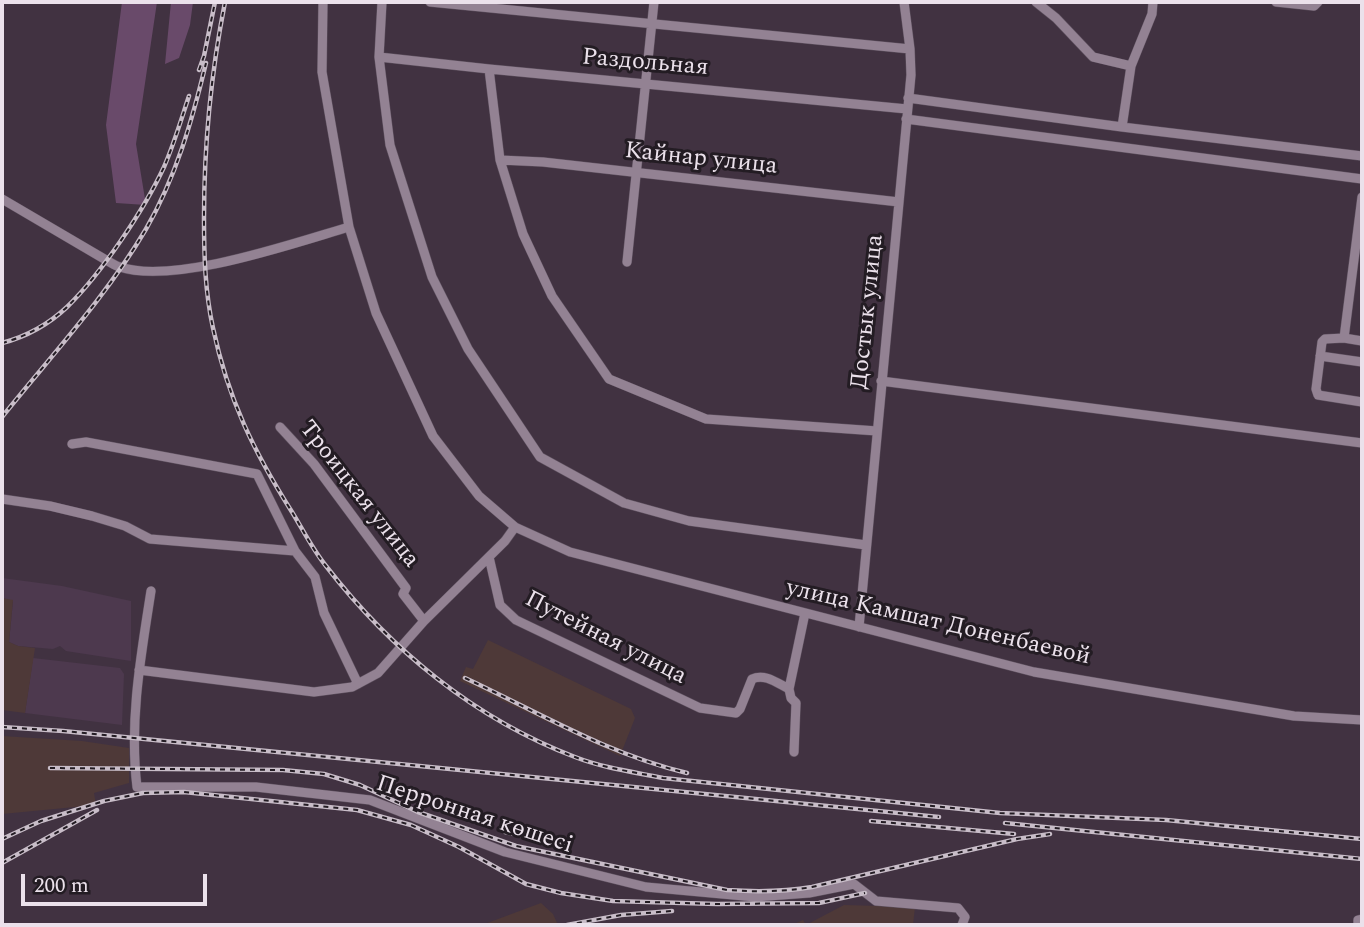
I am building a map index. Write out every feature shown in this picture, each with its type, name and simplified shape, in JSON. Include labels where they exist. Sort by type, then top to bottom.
[{"type":"street","name":"улица Камшат Доненбаевой","points":[[323,2],[322,72],[349,227],[376,313],[433,436],[479,496],[515,527],[570,552],[1034,672],[1294,716],[1362,720]]},
{"type":"street","points":[[382,2],[379,57],[390,145],[432,277],[468,349],[540,457],[624,503],[689,521],[866,544]]},
{"type":"street","points":[[430,2],[910,49]]},
{"type":"street","points":[[627,262],[653,2]]},
{"type":"street","name":"Достык улица","points":[[859,627],[907,114],[910,49],[904,2]]},
{"type":"street","points":[[1036,2],[1056,18],[1093,57],[1131,66]]},
{"type":"street","points":[[1122,127],[1131,66],[1152,13],[1153,2]]},
{"type":"street","points":[[1276,2],[1314,6],[1318,2]]},
{"type":"street","name":"Раздольная","points":[[379,57],[645,83],[907,114],[1362,179]]},
{"type":"street","points":[[489,69],[500,160],[523,234],[552,296],[609,379],[706,419],[877,431]]},
{"type":"street","points":[[908,97],[1122,127],[1362,156]]},
{"type":"street","name":"Кайнар улица","points":[[500,160],[543,162],[899,202]]},
{"type":"street","points":[[1344,338],[1358,266],[1362,197]]},
{"type":"street","points":[[2,200],[106,260],[120,267],[140,270],[205,267],[349,227]]},
{"type":"street","points":[[1362,341],[1344,338],[1325,339],[1322,342],[1316,389],[1318,394],[1362,402]]},
{"type":"street","points":[[1320,356],[1362,362]]},
{"type":"street","points":[[881,382],[1362,443]]},
{"type":"street","name":"Троицкая улица","points":[[280,427],[314,464],[345,505],[406,588],[403,594],[424,621]]},
{"type":"street","points":[[72,444],[86,442],[257,474],[295,551],[315,577],[324,612],[358,684]]},
{"type":"street","points":[[2,499],[92,516],[125,526],[150,539],[295,551]]},
{"type":"street","points":[[152,591],[139,670],[314,692],[352,687],[377,673],[515,527]]},
{"type":"street","name":"Путейная улица","points":[[489,557],[500,605],[516,620],[700,708],[736,713],[755,677],[765,677],[789,689]]},
{"type":"street","points":[[794,752],[796,704],[789,689],[804,613]]},
{"type":"street","name":"Перронная көшесі","points":[[139,670],[133,753],[137,787],[256,787],[370,800],[505,852],[646,887],[755,897],[809,893],[854,884],[876,901],[958,908],[965,917],[962,925]]},
{"type":"shaded area","points":[[122,2],[157,2],[136,144],[146,205],[116,203],[106,125]]},
{"type":"shaded area","points":[[171,2],[193,2],[190,25],[179,58],[165,64]]},
{"type":"shaded area","points":[[2,578],[62,586],[131,601],[131,661],[66,651],[60,646],[53,649],[18,646],[9,642],[13,601],[2,598]]},
{"type":"shaded area","points":[[2,598],[13,600],[9,642],[35,648],[25,713],[2,710]]},
{"type":"shaded area","points":[[488,640],[631,709],[635,718],[620,756],[460,681],[466,667],[473,669]]},
{"type":"shaded area","points":[[33,658],[120,668],[124,674],[122,725],[25,713]]},
{"type":"shaded area","points":[[2,736],[82,741],[129,748],[129,783],[94,793],[96,805],[2,814]]},
{"type":"shaded area","points":[[541,903],[553,914],[558,925],[482,925]]},
{"type":"shaded area","points":[[844,905],[915,907],[913,925],[806,925]]},
{"type":"shaded area","points":[[803,920],[806,925],[792,925]]},
{"type":"railway","points":[[199,70],[215,2]]},
{"type":"railway","points":[[225,2],[209,109],[204,218],[208,301],[226,378],[254,446],[321,560],[378,626],[437,679],[503,723],[538,741],[596,764],[663,778],[1000,813],[1166,820],[1362,839]]},
{"type":"railway","points":[[2,417],[96,302],[146,229],[182,148],[206,63]]},
{"type":"railway","points":[[2,343],[36,329],[60,313],[107,260],[164,167],[189,96]]},
{"type":"railway","points":[[465,678],[601,744],[687,773]]},
{"type":"railway","points":[[2,727],[939,817]]},
{"type":"railway","points":[[50,768],[283,770],[324,774],[360,785],[418,812],[516,846],[727,890],[770,891],[812,887],[1017,839],[1050,834]]},
{"type":"railway","points":[[2,839],[41,821],[104,801],[143,793],[184,792],[357,810],[411,825],[459,847],[526,884],[561,893],[613,901],[819,903],[865,893]]},
{"type":"railway","points":[[2,863],[97,810]]},
{"type":"railway","points":[[871,821],[1014,834]]},
{"type":"railway","points":[[1005,823],[1362,859]]},
{"type":"railway","points":[[505,832],[563,845]]},
{"type":"railway","points":[[567,925],[621,915],[672,911]]}]
